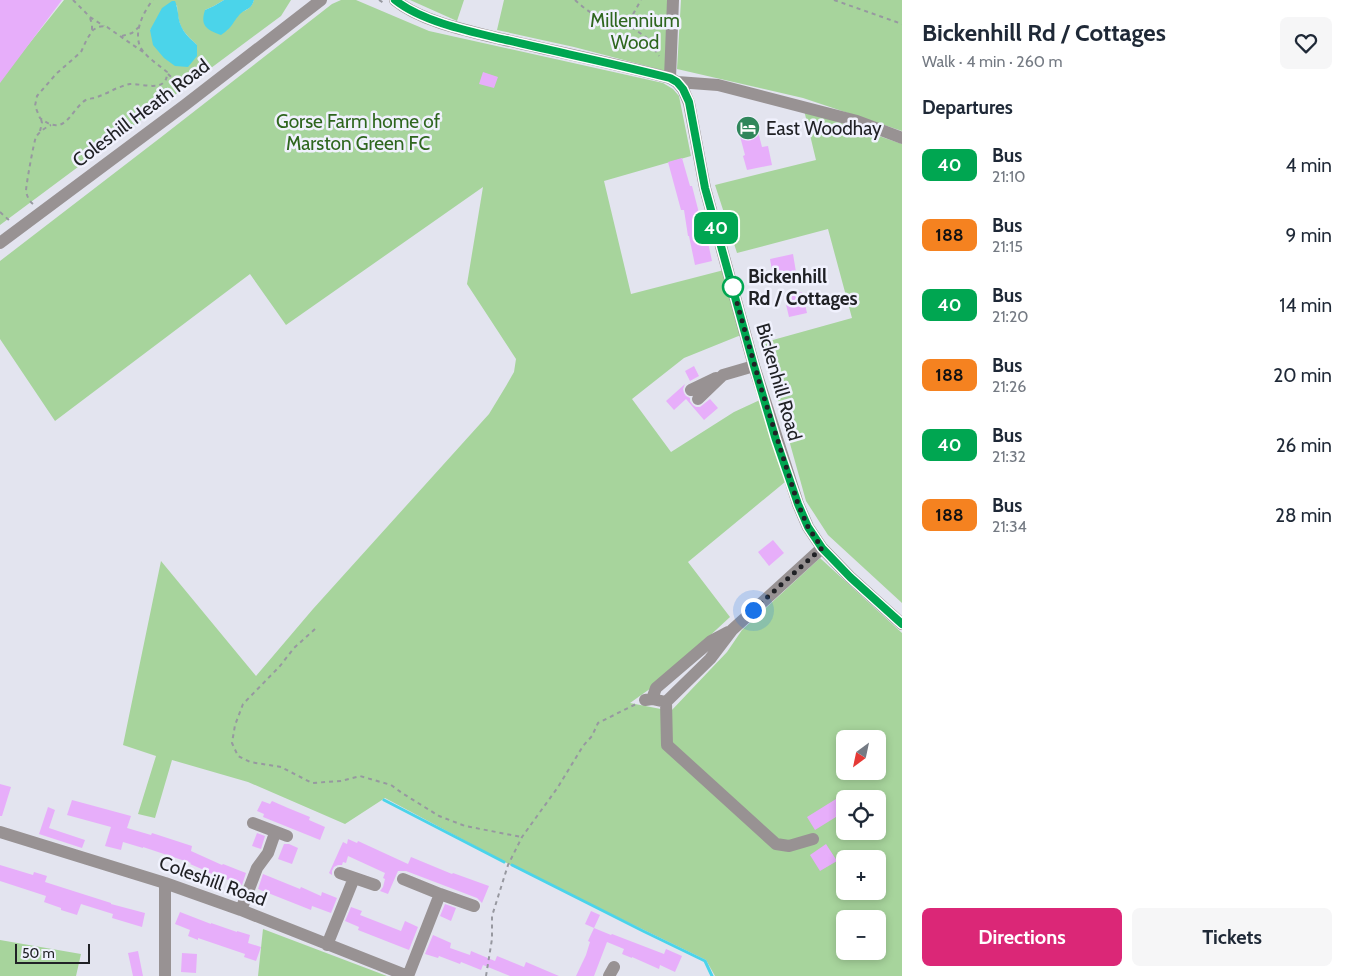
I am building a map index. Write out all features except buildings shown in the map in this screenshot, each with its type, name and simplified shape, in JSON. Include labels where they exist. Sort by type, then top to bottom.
[{"type":"street","name":"Coleshill Heath Road","points":[[304,12],[313,0]]},
{"type":"street","name":"Coleshill Heath Road","points":[[0,243],[321,0]]},
{"type":"street","points":[[395,0],[411,11],[439,22],[490,36],[591,60],[621,65],[674,80],[718,85],[857,121],[902,138]]},
{"type":"street","points":[[673,0],[671,63],[674,80]]},
{"type":"street","name":"Bickenhill Road","points":[[674,80],[683,89],[689,102],[705,188],[754,366],[776,440],[798,504],[808,527],[822,548],[850,577],[902,624]]},
{"type":"street","points":[[694,394],[723,375],[754,366]]},
{"type":"street","points":[[813,839],[789,846],[776,844],[667,745],[666,702],[710,659],[732,630],[822,548]]},
{"type":"street","points":[[666,702],[648,699],[656,688],[711,642],[732,630]]},
{"type":"street","points":[[241,910],[257,868],[281,834],[253,824]]},
{"type":"street","name":"Coleshill Road","points":[[0,832],[165,883],[241,910],[408,976]]},
{"type":"street","points":[[340,873],[375,885]]},
{"type":"street","points":[[327,944],[354,878]]},
{"type":"street","points":[[403,879],[474,906]]},
{"type":"street","points":[[165,883],[165,976]]},
{"type":"street","points":[[408,976],[440,894]]},
{"type":"path","points":[[73,0],[90,17],[143,52],[194,98]]},
{"type":"path","points":[[120,36],[129,35],[136,31],[153,0]]},
{"type":"path","points":[[576,0],[594,15],[619,21],[630,26],[647,38],[664,62],[671,63]]},
{"type":"path","points":[[630,26],[632,16],[641,0]]},
{"type":"path","points":[[834,0],[902,24]]},
{"type":"path","points":[[619,21],[632,16]]},
{"type":"path","points":[[39,134],[42,126],[35,106],[37,96],[56,74],[81,52],[91,33],[92,24],[90,17]]},
{"type":"path","points":[[140,24],[140,44],[143,52]]},
{"type":"path","points":[[91,33],[98,27],[104,26]]},
{"type":"path","points":[[41,212],[29,201],[26,191],[36,137],[48,126],[64,123],[88,99],[98,97],[129,84],[154,86],[164,82],[168,74]]},
{"type":"path","points":[[41,119],[54,124]]},
{"type":"path","points":[[0,212],[19,229]]},
{"type":"path","points":[[315,629],[294,648],[280,666],[243,704],[235,725],[232,743],[238,756],[250,762],[280,767],[312,783],[341,781],[360,776],[391,785],[439,816],[465,826],[522,837]]},
{"type":"path","points":[[486,976],[492,939],[492,916],[508,865],[522,837],[558,787],[583,746],[592,736],[598,723],[648,699]]},
{"type":"green space","points":[[64,0],[224,0],[205,10],[233,13],[246,10],[254,0],[291,0],[281,16],[0,225],[0,80]],"holes":[[[177,5],[182,28],[197,45],[150,30]]]},
{"type":"green space","name":"Gorse Farm home of Marston Green FC","points":[[341,0],[356,0],[429,31],[663,83],[673,89],[679,96],[691,156],[604,181],[631,294],[724,270],[741,335],[684,358],[632,399],[671,452],[734,412],[762,399],[785,482],[688,562],[730,617],[661,681],[630,703],[671,711],[727,652],[742,630],[820,558],[902,633],[902,976],[715,976],[706,960],[514,867],[385,798],[345,824],[248,782],[172,760],[155,818],[138,814],[156,756],[123,745],[161,561],[256,676],[313,609],[489,414],[514,372],[516,359],[467,284],[483,187],[286,325],[250,274],[55,421],[0,339],[0,261],[332,4]]},
{"type":"green space","points":[[410,0],[464,0],[457,21]]},
{"type":"green space","name":"Millennium Wood","points":[[504,0],[669,0],[666,71],[574,47],[497,30]]},
{"type":"green space","points":[[681,0],[902,0],[902,131],[803,98],[677,69]]},
{"type":"green space","points":[[804,110],[902,144],[902,603],[828,535],[806,501],[762,343],[852,318],[828,229],[737,253],[715,185],[816,160]]},
{"type":"green space","points":[[263,929],[387,976],[258,976]]},
{"type":"green space","points":[[0,940],[81,954],[76,976],[0,976]]},
{"type":"water","points":[[224,0],[254,0],[250,7],[240,14],[221,35],[208,29],[203,20],[205,10]]},
{"type":"water","points":[[172,1],[176,3],[182,27],[197,45],[197,56],[188,67],[175,66],[164,58],[153,45],[150,30],[162,8]]},
{"type":"waterway","points":[[384,800],[504,862]]},
{"type":"waterway","points":[[512,865],[705,961],[712,976]]},
{"type":"bus line","name":"40","points":[[395,0],[411,11],[439,22],[490,36],[591,60],[621,65],[670,78],[683,89],[689,102],[705,188],[754,366],[776,440],[798,504],[808,527],[822,548],[850,577],[902,624]]},
{"type":"place","name":"East Woodhay","points":[[748,128]]},
{"type":"place","name":"Bickenhill Rd / Cottages","points":[[733,287]]},
{"type":"route","points":[[733,287],[730,278],[776,440],[798,504],[808,527],[822,548],[753,610]]}]
